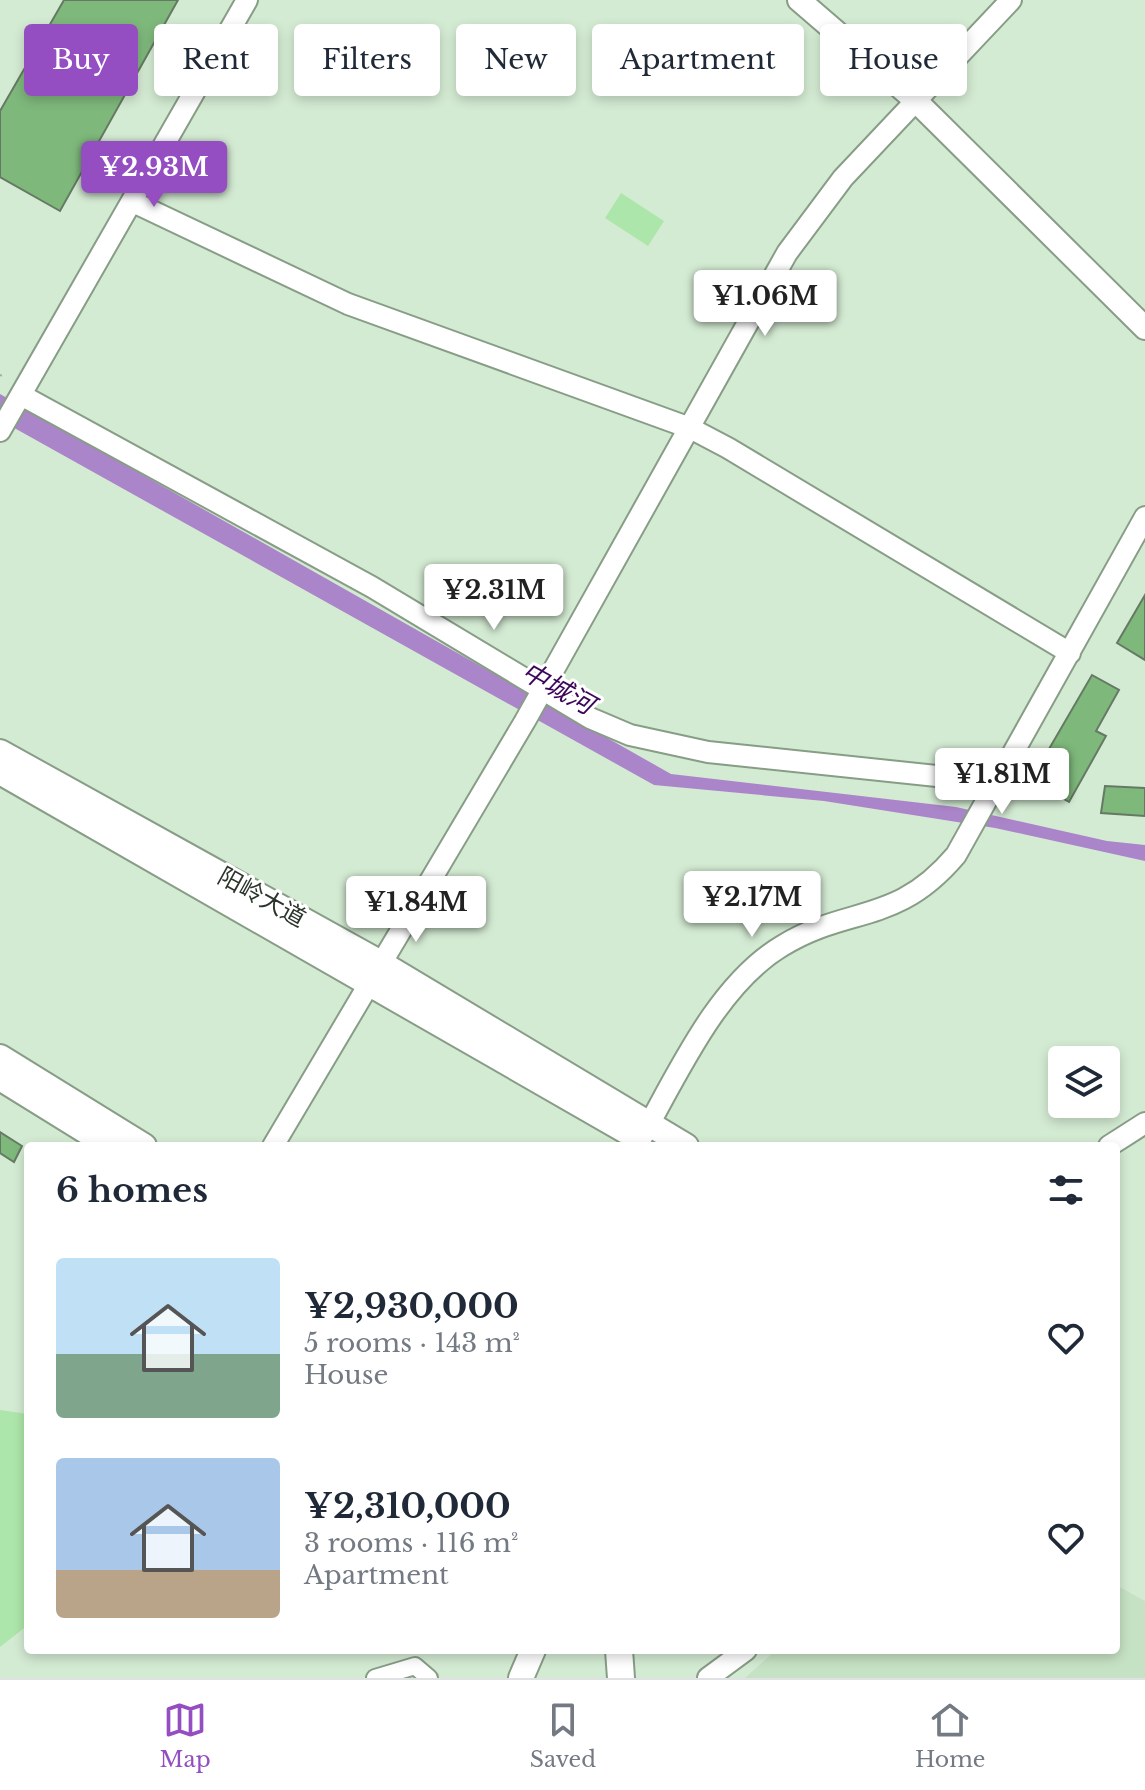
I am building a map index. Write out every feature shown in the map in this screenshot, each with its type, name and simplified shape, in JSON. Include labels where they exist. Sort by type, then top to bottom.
[{"type":"highway","points":[[604,1654],[605,1678]]},
{"type":"highway","points":[[619,1654],[621,1678]]},
{"type":"main road","points":[[799,0],[915,100],[1145,328]]},
{"type":"main road","name":"阳岭大道","points":[[0,752],[374,971],[646,1139]]},
{"type":"main road","name":"阳岭大道","points":[[0,772],[374,971]]},
{"type":"main road","points":[[0,1057],[138,1142]]},
{"type":"main road","points":[[0,1078],[104,1142]]},
{"type":"main road","points":[[521,1678],[531,1654]]},
{"type":"street","points":[[0,431],[247,0]]},
{"type":"street","points":[[275,1142],[525,721],[810,217],[915,100],[1011,0]]},
{"type":"street","points":[[133,202],[348,304],[690,428],[1070,653]]},
{"type":"street","points":[[21,395],[372,587],[479,649],[542,690],[617,729],[673,746],[994,782]]},
{"type":"street","points":[[646,1139],[719,1006],[739,980],[762,958],[785,944],[894,906],[918,893],[939,875],[971,831],[994,782],[1145,517]]},
{"type":"street","points":[[1115,1142],[1145,1123]]},
{"type":"street","points":[[708,1678],[741,1654]]},
{"type":"street","points":[[375,1678],[415,1666],[429,1678]]},
{"type":"path","points":[[0,375],[5,377]]},
{"type":"shaded area","points":[[0,394],[671,774],[956,807],[1107,841],[1145,845],[1145,861],[995,828],[824,801],[654,785],[0,420]]},
{"type":"shaded area","points":[[1120,1587],[1145,1601],[1145,1678],[745,1678],[772,1654],[1120,1654]]},
{"type":"green space","points":[[621,193],[664,221],[648,246],[605,218]]},
{"type":"green space","points":[[0,1410],[24,1413],[24,1628],[0,1647]]},
{"type":"building","points":[[64,0],[178,0],[165,24],[154,24],[154,43],[138,72],[138,24],[50,24]]},
{"type":"building","points":[[24,69],[24,96],[124,96],[60,211],[0,177],[0,111]]},
{"type":"building","points":[[1145,595],[1145,660],[1117,643]]},
{"type":"building","points":[[1092,675],[1119,690],[1096,731],[1106,736],[1069,802],[1031,780]]},
{"type":"building","points":[[1105,786],[1145,788],[1145,816],[1101,813]]},
{"type":"building","points":[[0,1132],[22,1146],[14,1162],[0,1153]]},
{"type":"water label","name":"中城河","points":[[558,688]]}]
